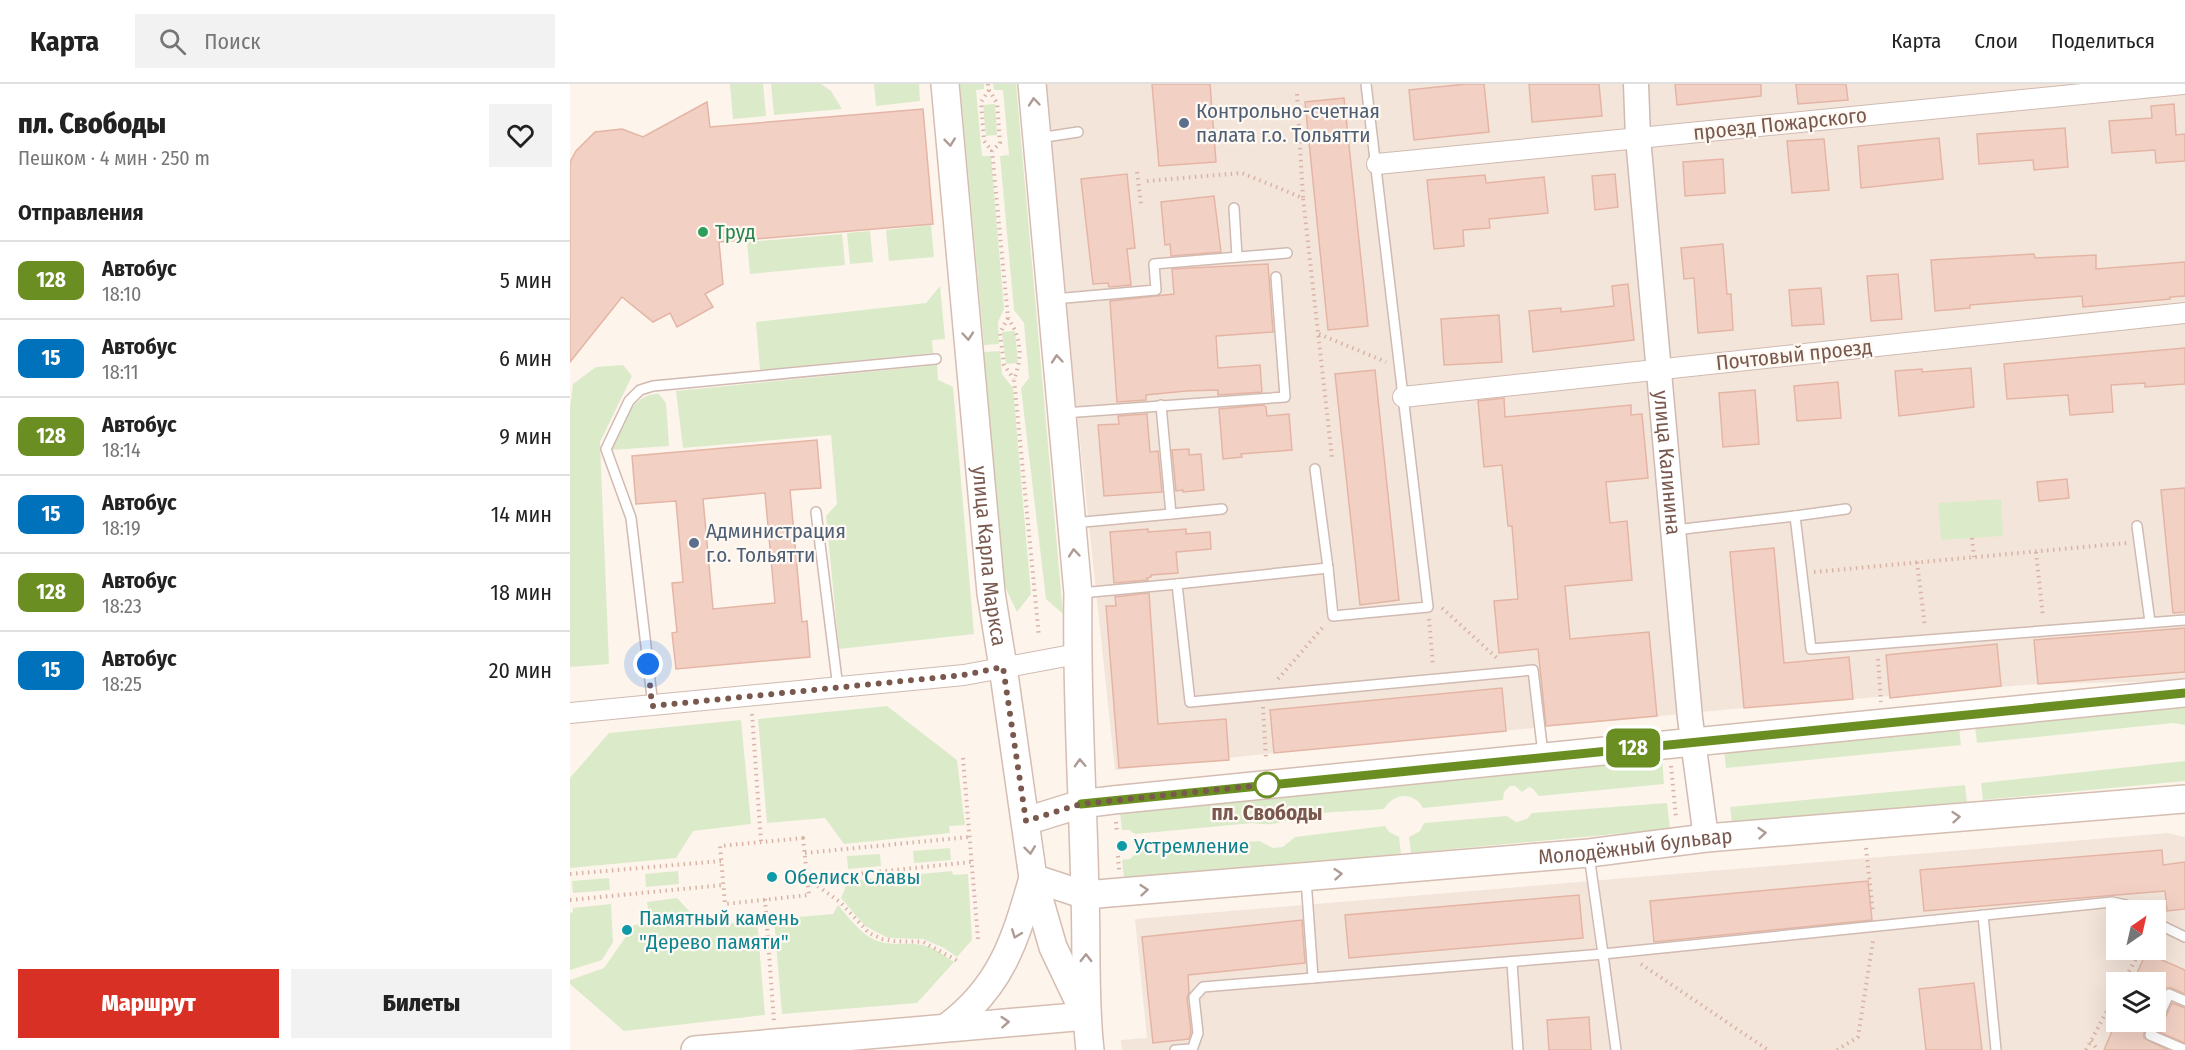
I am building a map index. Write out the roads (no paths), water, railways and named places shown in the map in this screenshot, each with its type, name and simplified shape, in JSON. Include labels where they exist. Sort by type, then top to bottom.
[{"type":"main road","name":"улица Карла Маркса","points":[[945,84],[991,593],[1033,878],[1053,947],[1086,1016]]},
{"type":"main road","name":"улица Карла Маркса","points":[[1032,84],[1078,593],[1077,654],[1085,895],[1086,1016],[1090,1050]]},
{"type":"main road","points":[[1026,821],[1081,804],[2185,693]]},
{"type":"main road","name":"Молодёжный бульвар","points":[[1085,895],[1589,853],[1706,838],[2185,799]]},
{"type":"main road","points":[[947,1028],[968,1011],[1006,960],[1019,928],[1033,878],[1085,895]]},
{"type":"main road","points":[[695,1050],[885,1038],[947,1028],[1086,1016]]},
{"type":"street","name":"улица Калинина","points":[[1636,84],[1638,138],[1673,530],[1694,743],[1706,838]]},
{"type":"street","name":"проезд Пожарского","points":[[1377,164],[2183,84]]},
{"type":"street","name":"Почтовый проезд","points":[[1403,397],[2185,313]]},
{"type":"street","points":[[570,713],[964,675],[1077,654]]},
{"type":"lane","points":[[1315,469],[1333,616],[1428,607],[1366,84]]},
{"type":"lane","points":[[1037,138],[1078,132]]},
{"type":"lane","points":[[1234,208],[1237,256]]},
{"type":"lane","points":[[1052,300],[1156,290],[1154,264],[1287,253]]},
{"type":"lane","points":[[1062,413],[1285,397],[1276,277]]},
{"type":"lane","points":[[652,706],[631,518],[606,449],[629,401],[640,390],[653,386],[936,359]]},
{"type":"lane","points":[[1161,405],[1171,514]]},
{"type":"lane","points":[[1072,524],[1222,509]]},
{"type":"lane","points":[[1673,530],[1846,509]]},
{"type":"lane","points":[[816,512],[838,688]]},
{"type":"lane","points":[[1795,516],[1811,649],[2185,620]]},
{"type":"lane","points":[[2137,526],[2150,622]]},
{"type":"lane","points":[[1078,593],[1328,568]]},
{"type":"lane","points":[[1177,584],[1190,702],[1533,670],[1543,757]]},
{"type":"lane","points":[[1589,853],[1616,1050]]},
{"type":"lane","points":[[1306,876],[1313,978]]},
{"type":"lane","points":[[1175,1050],[1192,1049],[1198,1033],[1194,997],[1203,987],[1512,963],[1875,928],[2106,903]]},
{"type":"lane","points":[[1983,915],[1996,1050]]},
{"type":"lane","points":[[2166,927],[2185,937]]},
{"type":"lane","points":[[1512,963],[1518,1050]]},
{"type":"lane","points":[[2185,1001],[2169,994],[2150,1035],[2185,1050]]},
{"type":"place","name":"Контрольно-счетная палата г.о. Тольятти","points":[[1184,123]]},
{"type":"place","name":"Труд","points":[[703,232]]},
{"type":"place","name":"Администрация г.о. Тольятти","points":[[694,543]]},
{"type":"place","name":"пл. Свободы","points":[[1267,785]]},
{"type":"place","name":"Устремление","points":[[1122,846]]},
{"type":"place","name":"Обелиск Славы","points":[[772,877]]},
{"type":"place","name":"Памятный камень \"Дерево памяти\"","points":[[627,930]]}]
